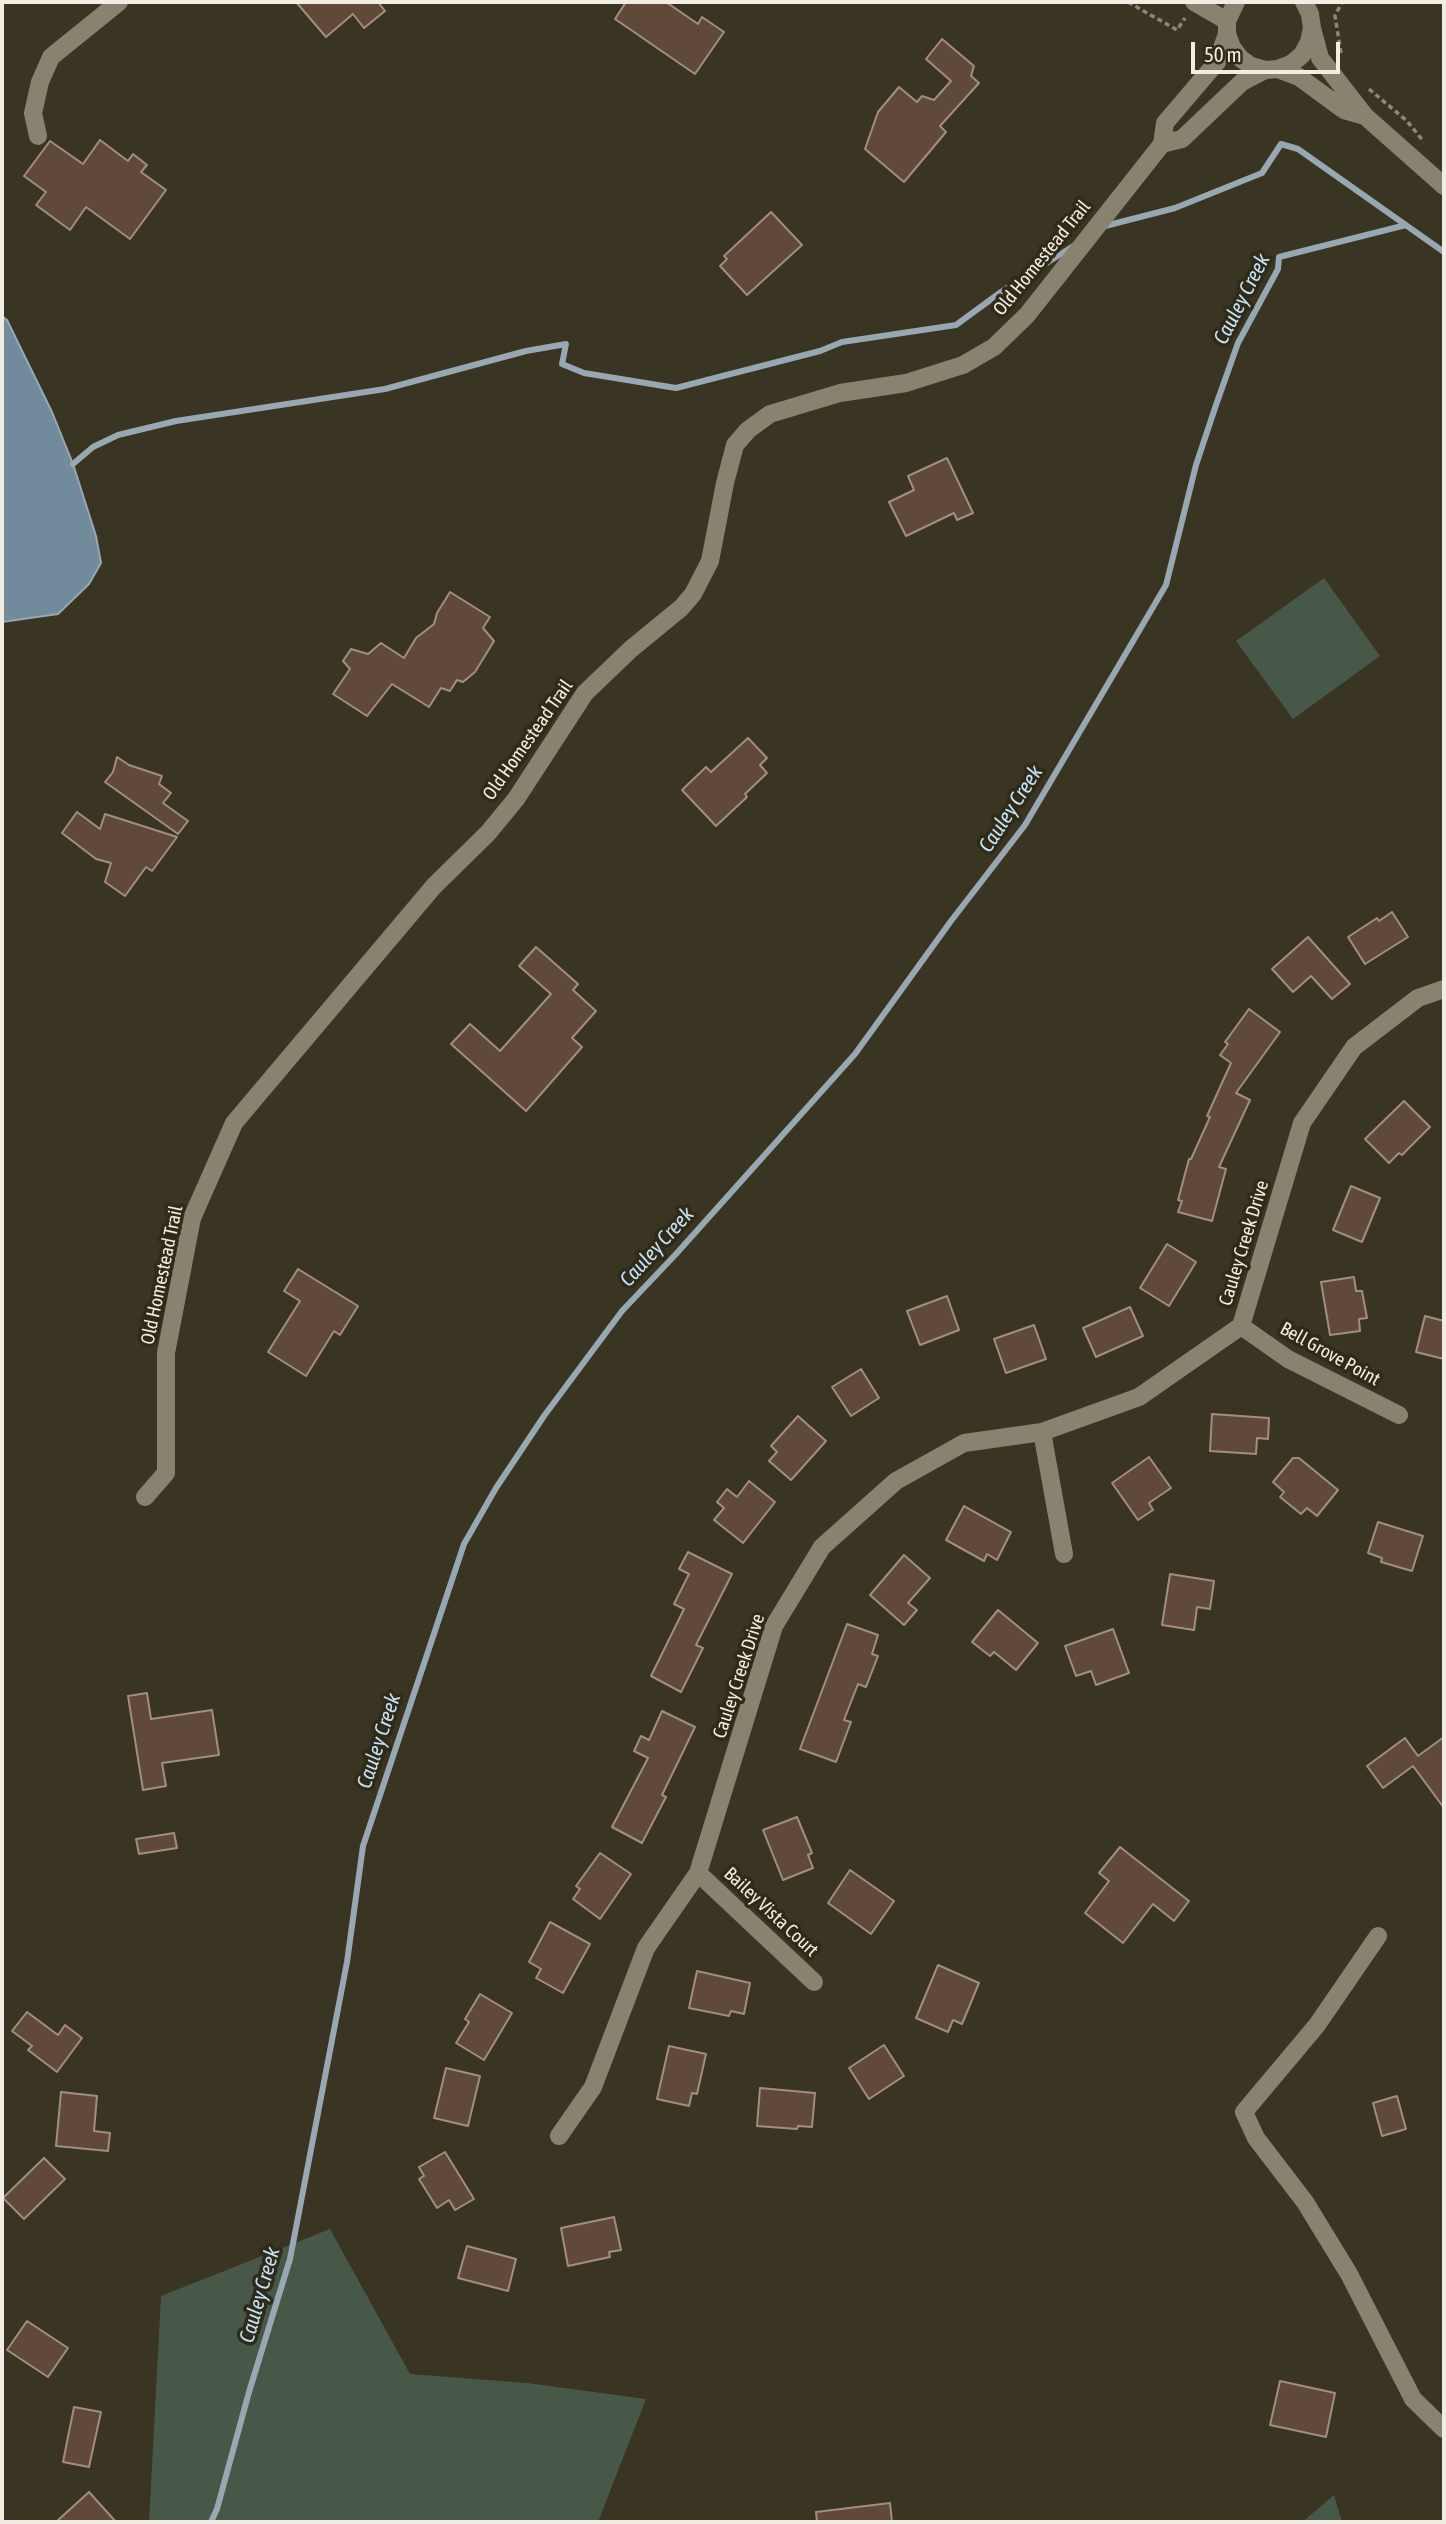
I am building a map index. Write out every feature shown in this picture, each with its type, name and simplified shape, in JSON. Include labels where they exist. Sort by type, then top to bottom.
[{"type":"street","points":[[38,136],[33,113],[40,82],[51,57],[119,2]]},
{"type":"street","points":[[1194,2],[1227,27],[1232,47],[1240,58],[1251,66],[1299,77],[1344,110],[1365,116]]},
{"type":"street","points":[[1236,2],[1217,62],[1164,123],[1162,144],[1182,139],[1242,82],[1271,69],[1291,64],[1302,55],[1309,42],[1311,11]]},
{"type":"street","points":[[1311,11],[1321,58],[1365,116],[1444,186]]},
{"type":"street","name":"Old Homestead Trail","points":[[145,1497],[166,1473],[166,1353],[192,1218],[234,1123],[434,886],[488,833],[516,799],[585,693],[631,649],[681,608],[693,594],[710,561],[735,445],[748,430],[770,414],[840,393],[906,383],[963,365],[994,347],[1027,315],[1162,144]]},
{"type":"street","name":"Cauley Creek Drive","points":[[559,2136],[593,2088],[646,1948],[698,1873],[774,1626],[822,1547],[896,1481],[964,1443],[1042,1433],[1139,1397],[1241,1326],[1302,1123],[1354,1047],[1418,998],[1444,989]]},
{"type":"street","name":"Bell Grove Point","points":[[1241,1326],[1288,1359],[1399,1415]]},
{"type":"street","points":[[1042,1433],[1064,1554]]},
{"type":"street","name":"Bailey Vista Court","points":[[698,1873],[814,1982]]},
{"type":"street","points":[[1378,1936],[1317,2025],[1244,2112],[1256,2138],[1305,2202],[1349,2274],[1413,2399],[1444,2429]]},
{"type":"path","points":[[1128,2],[1177,30],[1194,2]]},
{"type":"path","points":[[1340,53],[1335,16],[1342,2]]},
{"type":"path","points":[[1365,85],[1407,121],[1424,142]]},
{"type":"green space","points":[[1324,578],[1380,656],[1293,719],[1236,641]]},
{"type":"green space","points":[[330,2229],[410,2374],[527,2383],[646,2399],[598,2522],[149,2522],[161,2296]]},
{"type":"green space","points":[[1334,2495],[1342,2522],[1302,2522]]},
{"type":"water","points":[[2,316],[7,320],[52,412],[73,464],[96,536],[101,563],[89,584],[58,614],[2,622]]},
{"type":"building","points":[[296,2],[378,2],[385,11],[364,28],[353,14],[326,37]]},
{"type":"building","points":[[626,2],[666,2],[698,24],[702,17],[724,32],[695,74],[615,19]]},
{"type":"building","points":[[942,39],[974,66],[971,76],[979,83],[940,126],[946,132],[904,182],[865,149],[878,112],[899,87],[917,102],[922,96],[934,100],[951,81],[926,59]]},
{"type":"building","points":[[100,140],[128,161],[133,154],[147,165],[141,172],[166,190],[130,239],[86,207],[70,230],[36,205],[46,192],[24,176],[50,141],[83,164]]},
{"type":"building","points":[[771,212],[802,245],[747,295],[720,266],[727,259],[724,256]]},
{"type":"building","points":[[947,458],[973,513],[957,520],[954,513],[906,536],[889,502],[914,490],[908,476]]},
{"type":"building","points":[[450,592],[490,617],[483,628],[494,641],[475,672],[463,682],[457,680],[450,691],[441,688],[429,707],[392,684],[367,716],[333,694],[350,669],[343,661],[351,649],[368,654],[381,643],[404,658],[416,638],[434,624],[437,613]]},
{"type":"building","points":[[748,738],[767,758],[760,765],[767,773],[745,794],[747,797],[716,826],[682,790],[706,767],[711,772]]},
{"type":"building","points":[[117,757],[129,765],[162,776],[159,784],[171,793],[163,803],[188,821],[178,834],[105,782],[113,772]]},
{"type":"building","points":[[77,812],[100,829],[105,814],[177,837],[152,871],[146,867],[125,896],[105,882],[111,863],[96,859],[62,833]]},
{"type":"building","points":[[1392,912],[1408,937],[1365,964],[1348,937],[1377,918],[1379,921]]},
{"type":"building","points":[[1308,937],[1350,984],[1332,999],[1311,976],[1293,992],[1272,969]]},
{"type":"building","points":[[536,947],[578,984],[573,990],[596,1011],[572,1038],[582,1047],[526,1111],[451,1044],[470,1024],[500,1051],[551,994],[519,966]]},
{"type":"building","points":[[1249,1009],[1280,1032],[1236,1093],[1250,1100],[1219,1167],[1226,1169],[1212,1221],[1178,1212],[1182,1201],[1178,1200],[1189,1159],[1210,1117],[1207,1116],[1231,1063],[1220,1055],[1228,1044],[1225,1042]]},
{"type":"building","points":[[1404,1101],[1430,1127],[1402,1155],[1399,1153],[1389,1163],[1365,1139]]},
{"type":"building","points":[[1351,1186],[1380,1198],[1362,1242],[1333,1230]]},
{"type":"building","points":[[1167,1244],[1196,1262],[1169,1306],[1140,1288]]},
{"type":"building","points":[[298,1269],[358,1306],[340,1335],[334,1331],[306,1376],[268,1352],[300,1301],[284,1291]]},
{"type":"building","points":[[1354,1277],[1356,1291],[1362,1291],[1367,1318],[1359,1319],[1360,1331],[1330,1335],[1321,1282]]},
{"type":"building","points":[[947,1296],[959,1330],[920,1345],[907,1311]]},
{"type":"building","points":[[1130,1307],[1143,1336],[1096,1357],[1083,1328]]},
{"type":"building","points":[[1425,1316],[1444,1321],[1444,1359],[1416,1352]]},
{"type":"building","points":[[1034,1325],[1046,1359],[1006,1373],[994,1339]]},
{"type":"building","points":[[861,1369],[879,1398],[851,1416],[832,1387]]},
{"type":"building","points":[[1212,1414],[1269,1418],[1268,1439],[1257,1438],[1256,1454],[1210,1451]]},
{"type":"building","points":[[798,1416],[826,1441],[791,1480],[769,1461],[777,1452],[771,1446]]},
{"type":"building","points":[[1149,1457],[1171,1488],[1149,1503],[1153,1510],[1138,1520],[1112,1483]]},
{"type":"building","points":[[1293,1458],[1299,1458],[1338,1490],[1317,1516],[1307,1508],[1301,1514],[1280,1497],[1284,1492],[1273,1482]]},
{"type":"building","points":[[749,1481],[775,1502],[743,1543],[714,1520],[724,1508],[717,1502],[727,1489],[737,1497]]},
{"type":"building","points":[[964,1506],[1011,1532],[997,1560],[987,1554],[984,1561],[946,1540]]},
{"type":"building","points":[[1378,1522],[1423,1536],[1412,1571],[1381,1562],[1382,1558],[1368,1553]]},
{"type":"building","points":[[688,1552],[732,1574],[696,1645],[703,1648],[681,1692],[651,1676],[684,1609],[674,1604],[689,1574],[679,1569]]},
{"type":"building","points":[[904,1555],[930,1578],[908,1603],[917,1610],[904,1625],[870,1595]]},
{"type":"building","points":[[1170,1574],[1214,1581],[1210,1609],[1197,1607],[1194,1630],[1162,1625]]},
{"type":"building","points":[[998,1610],[1038,1643],[1016,1670],[994,1652],[990,1656],[972,1642]]},
{"type":"building","points":[[847,1624],[878,1635],[872,1654],[878,1656],[866,1687],[858,1684],[844,1720],[851,1722],[836,1762],[800,1749]]},
{"type":"building","points":[[1113,1629],[1129,1673],[1096,1685],[1091,1671],[1076,1676],[1065,1646]]},
{"type":"building","points":[[147,1693],[151,1719],[212,1710],[219,1755],[162,1763],[166,1786],[143,1790],[128,1696]]},
{"type":"building","points":[[662,1711],[695,1727],[662,1795],[666,1797],[642,1843],[612,1827],[648,1758],[634,1751],[641,1736],[649,1740]]},
{"type":"building","points":[[1444,1737],[1444,1808],[1413,1766],[1383,1788],[1367,1766],[1405,1738],[1418,1756]]},
{"type":"building","points":[[797,1817],[812,1853],[808,1855],[813,1868],[783,1880],[763,1830]]},
{"type":"building","points":[[174,1833],[177,1848],[139,1854],[136,1839]]},
{"type":"building","points":[[1120,1847],[1189,1901],[1174,1921],[1153,1904],[1123,1943],[1085,1913],[1109,1881],[1099,1873]]},
{"type":"building","points":[[600,1853],[631,1874],[600,1919],[573,1899],[580,1889],[576,1886]]},
{"type":"building","points":[[850,1870],[894,1901],[871,1934],[828,1903]]},
{"type":"building","points":[[550,1922],[590,1944],[563,1993],[536,1978],[541,1969],[529,1962]]},
{"type":"building","points":[[938,1965],[979,1983],[962,2024],[953,2020],[948,2032],[916,2018]]},
{"type":"building","points":[[697,1971],[750,1983],[744,2014],[731,2011],[729,2016],[689,2008]]},
{"type":"building","points":[[480,1994],[512,2013],[484,2060],[456,2043],[469,2022],[465,2019]]},
{"type":"building","points":[[27,2012],[58,2035],[65,2025],[82,2038],[57,2072],[28,2050],[32,2046],[12,2031]]},
{"type":"building","points":[[884,2045],[904,2076],[869,2099],[849,2068]]},
{"type":"building","points":[[669,2046],[706,2054],[697,2094],[692,2093],[689,2106],[657,2099]]},
{"type":"building","points":[[446,2068],[480,2076],[468,2126],[434,2118]]},
{"type":"building","points":[[760,2088],[815,2093],[812,2127],[798,2126],[797,2129],[757,2126]]},
{"type":"building","points":[[61,2092],[97,2096],[94,2131],[110,2133],[108,2151],[56,2146]]},
{"type":"building","points":[[1397,2096],[1406,2129],[1382,2136],[1373,2103]]},
{"type":"building","points":[[445,2152],[474,2199],[455,2210],[449,2200],[437,2208],[419,2179],[424,2176],[419,2167]]},
{"type":"building","points":[[44,2158],[65,2179],[24,2219],[3,2198]]},
{"type":"building","points":[[614,2217],[621,2250],[609,2252],[610,2257],[568,2266],[561,2228]]},
{"type":"building","points":[[467,2246],[516,2259],[508,2291],[458,2278]]},
{"type":"building","points":[[27,2321],[68,2348],[48,2377],[7,2350]]},
{"type":"building","points":[[1280,2381],[1335,2393],[1326,2437],[1270,2425]]},
{"type":"building","points":[[74,2407],[101,2412],[89,2467],[63,2462]]},
{"type":"building","points":[[89,2492],[116,2522],[56,2522]]},
{"type":"building","points":[[890,2503],[892,2522],[817,2522],[816,2512]]},
{"type":"waterway","points":[[1105,226],[1175,208],[1262,173],[1281,144],[1298,149],[1444,252]]},
{"type":"waterway","name":"Cauley Creek","points":[[211,2522],[290,2259],[347,1962],[363,1846],[464,1544],[496,1488],[544,1416],[622,1311],[855,1054],[951,921],[1025,825],[1166,585],[1196,465],[1216,405],[1238,343],[1278,269],[1279,257],[1406,225]]},
{"type":"waterway","points":[[73,464],[93,447],[118,435],[176,421],[385,389],[526,351],[566,344],[562,364],[584,373],[676,388],[820,351],[842,342],[956,325],[1001,292],[1075,245]]}]
